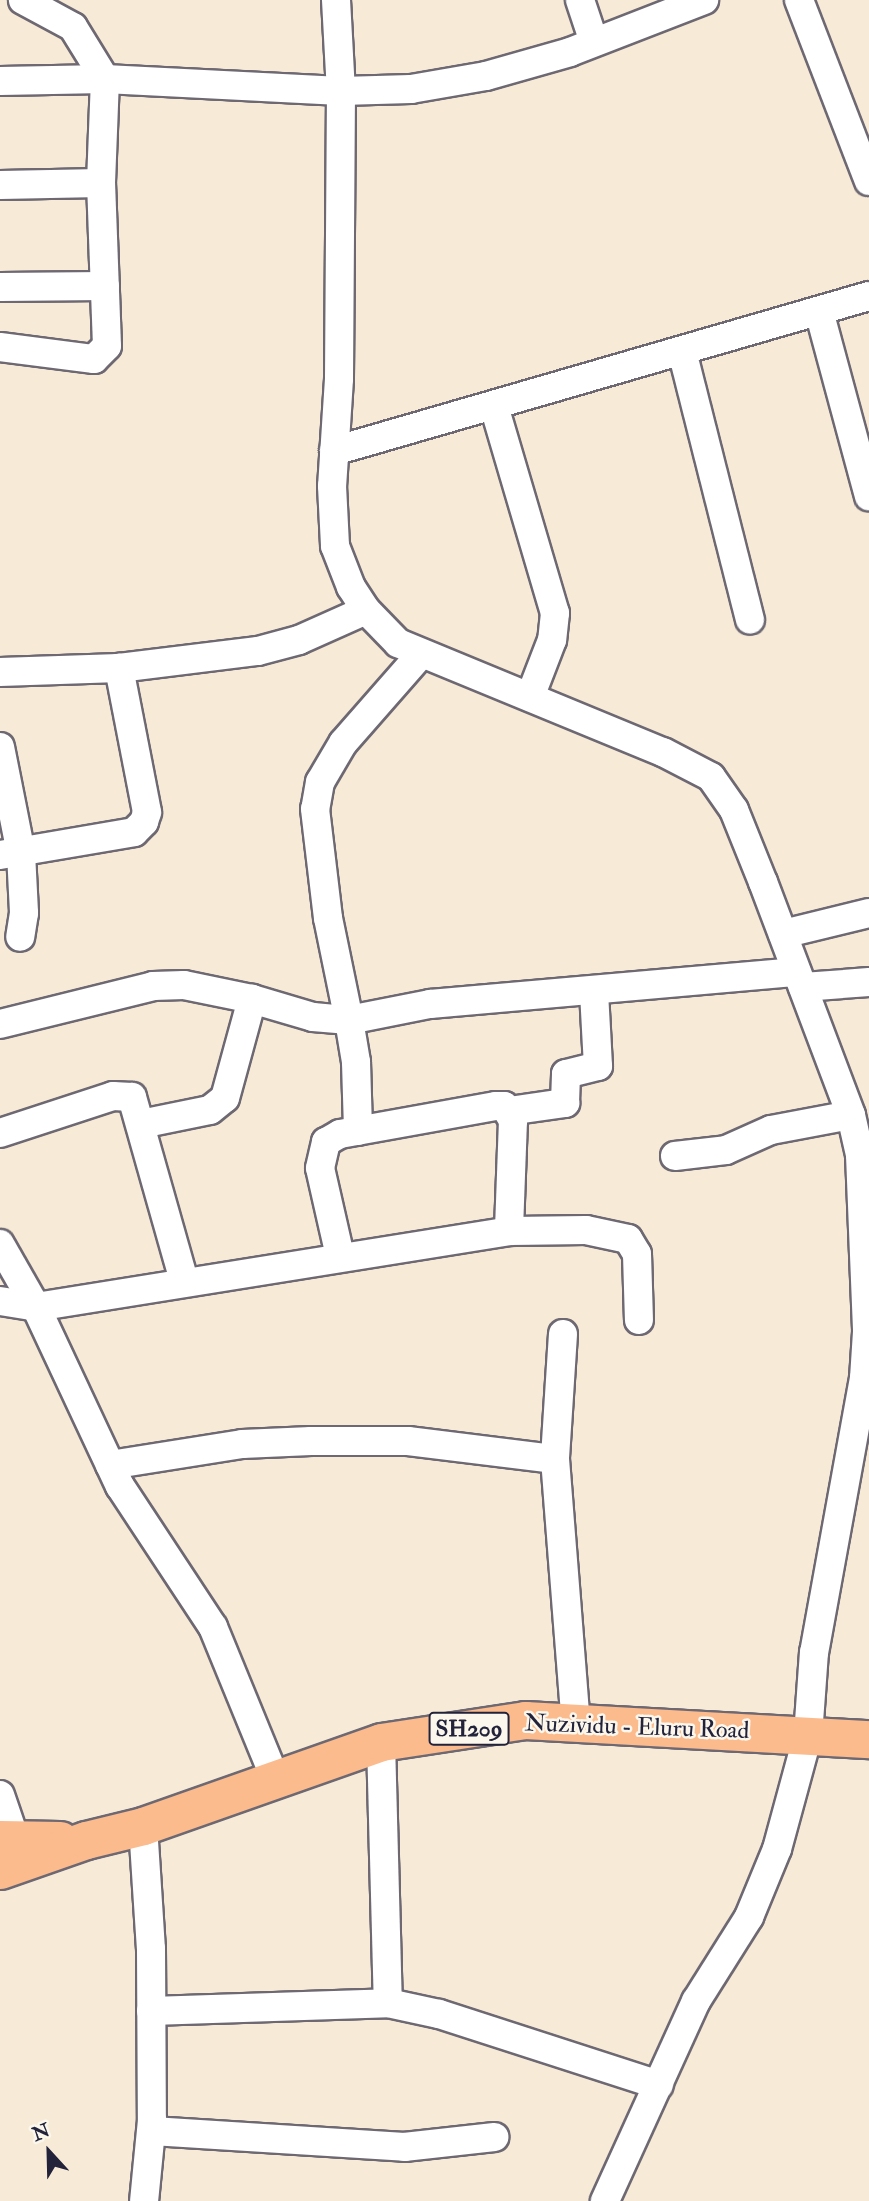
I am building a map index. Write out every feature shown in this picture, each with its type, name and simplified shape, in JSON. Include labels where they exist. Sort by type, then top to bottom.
[{"type":"main road","name":"Nuzividu - Eluru Road","points":[[5,1850],[86,1840],[144,1826],[381,1742],[525,1720],[869,1739]]},
{"type":"street","points":[[0,347],[62,358],[101,356],[107,346],[101,183],[106,79],[73,27],[23,0]]},
{"type":"street","points":[[336,0],[341,91],[334,451],[335,546],[366,610],[398,643],[530,697],[711,777],[734,810],[783,934],[850,1115],[860,1155],[867,1379],[814,1651],[808,1735],[777,1849],[749,1917],[696,2001],[659,2085],[625,2149],[605,2201]]},
{"type":"street","points":[[580,0],[594,42]]},
{"type":"street","points":[[0,81],[106,79],[341,91],[411,89],[486,76],[594,42],[704,0]]},
{"type":"street","points":[[799,0],[869,181]]},
{"type":"street","points":[[0,185],[101,183]]},
{"type":"street","points":[[0,287],[105,286]]},
{"type":"street","points":[[334,451],[869,296]]},
{"type":"street","points":[[819,311],[869,496]]},
{"type":"street","points":[[682,351],[750,620]]},
{"type":"street","points":[[494,406],[555,613],[552,640],[530,697]]},
{"type":"street","points":[[0,672],[119,668],[258,651],[299,640],[366,610]]},
{"type":"street","points":[[358,1131],[356,1062],[328,918],[317,823],[320,782],[343,743],[421,654]]},
{"type":"street","points":[[11,854],[134,832],[144,822],[147,812],[119,668]]},
{"type":"street","points":[[0,747],[11,854],[24,913],[20,937]]},
{"type":"street","points":[[783,934],[869,913]]},
{"type":"street","points":[[0,1024],[153,986],[184,985],[252,999],[313,1017],[349,1020],[430,1004],[594,991],[800,980],[869,982]]},
{"type":"street","points":[[340,1256],[320,1153],[340,1134],[496,1106],[509,1111],[565,1103],[566,1074],[598,1066],[594,991]]},
{"type":"street","points":[[141,1124],[210,1110],[225,1098],[252,999]]},
{"type":"street","points":[[0,1133],[125,1093],[137,1102],[184,1281]]},
{"type":"street","points":[[509,1111],[513,1120],[509,1231]]},
{"type":"street","points":[[675,1156],[726,1150],[771,1130],[850,1115]]},
{"type":"street","points":[[0,1301],[36,1307],[184,1281],[509,1231],[586,1230],[628,1239],[637,1254],[639,1320]]},
{"type":"street","points":[[0,1244],[36,1307],[110,1465],[154,1541],[213,1627],[275,1778]]},
{"type":"street","points":[[563,1335],[555,1459],[576,1723]]},
{"type":"street","points":[[110,1465],[242,1444],[333,1441],[408,1441],[555,1459]]},
{"type":"street","points":[[381,1742],[388,2003]]},
{"type":"street","points":[[0,1795],[5,1850]]},
{"type":"street","points":[[144,1826],[151,2011],[152,2131],[144,2201]]},
{"type":"street","points":[[151,2011],[388,2003],[439,2014],[659,2085]]},
{"type":"street","points":[[152,2131],[404,2147],[494,2137]]}]
